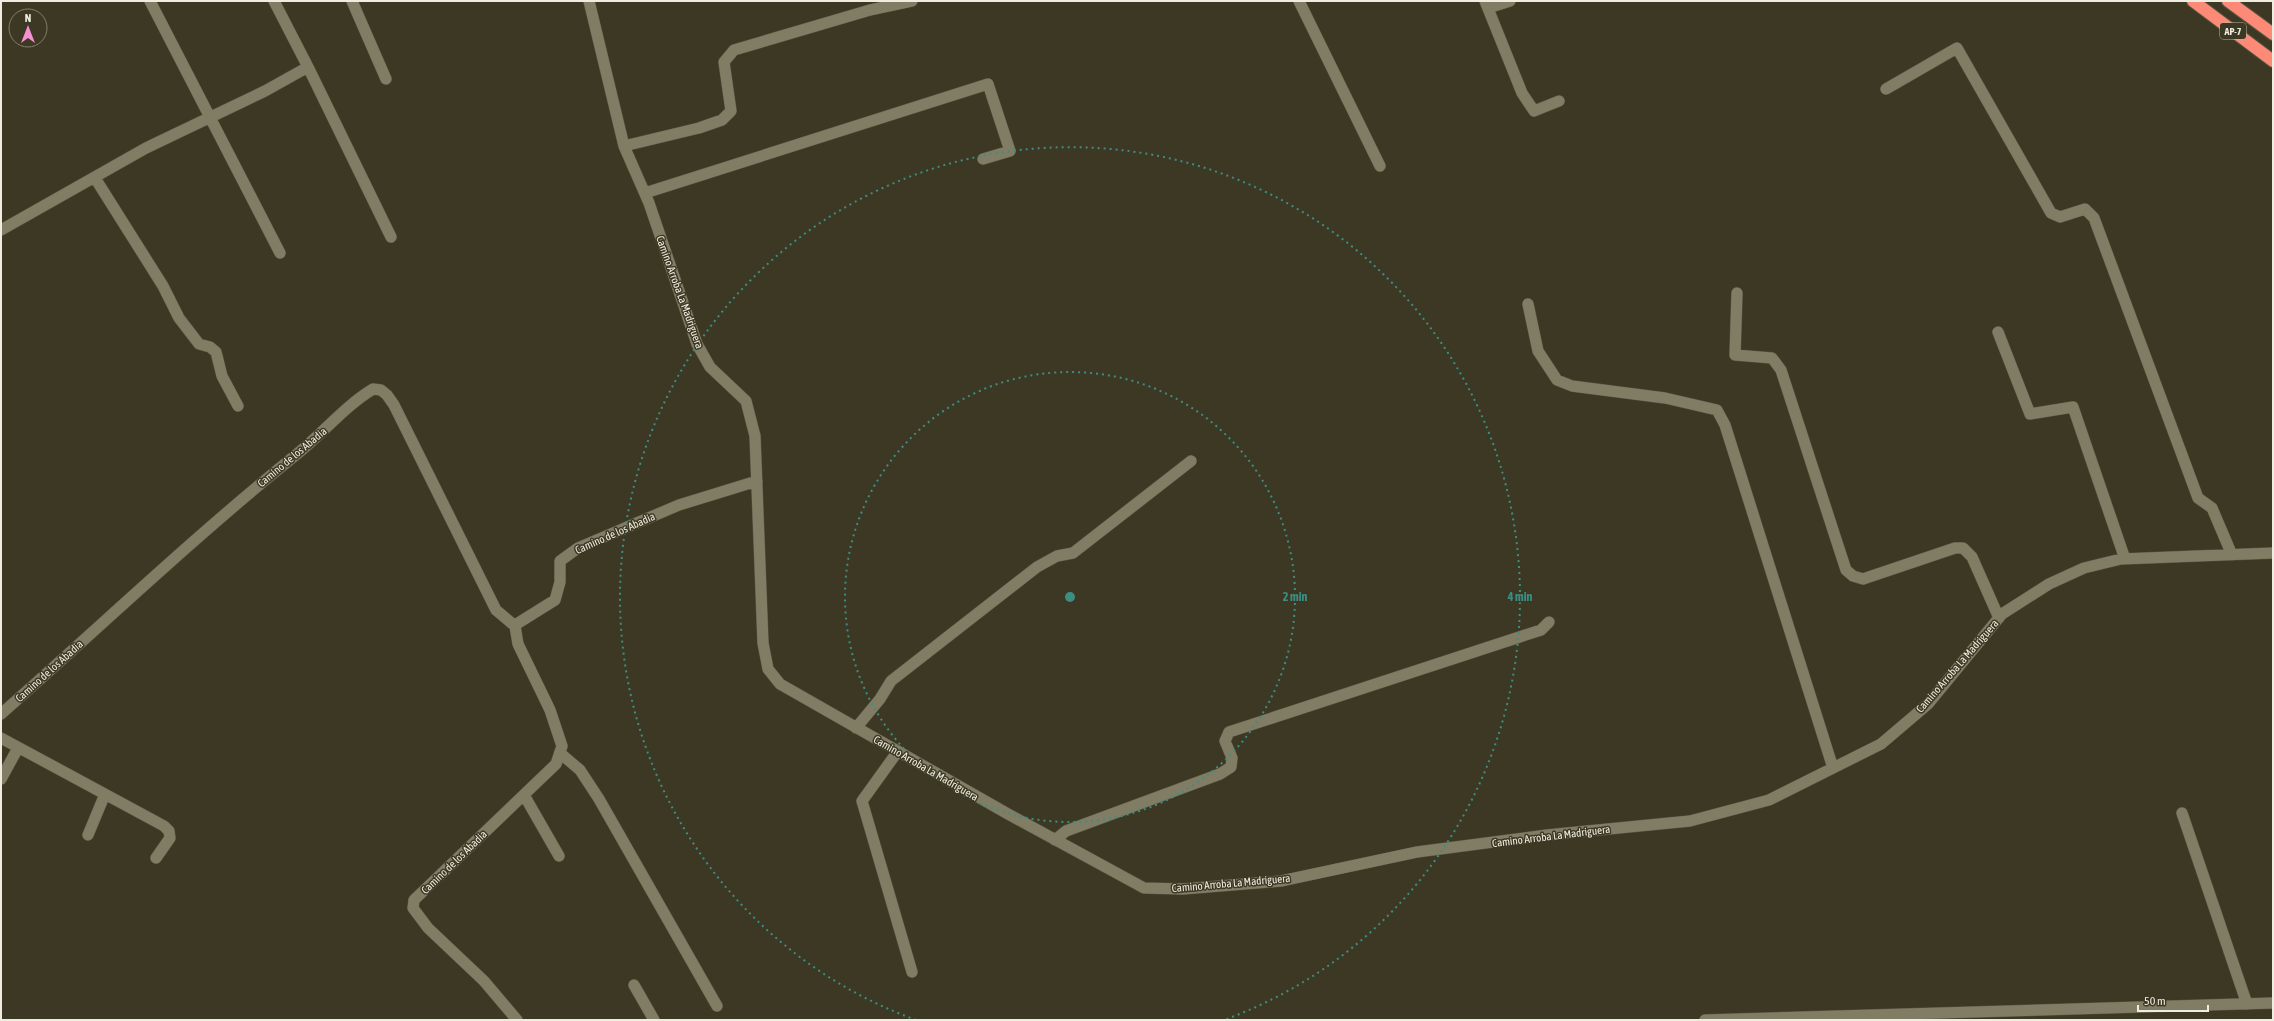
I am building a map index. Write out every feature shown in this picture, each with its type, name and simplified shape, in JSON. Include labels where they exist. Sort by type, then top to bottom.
[{"type":"highway","name":"AP-7","points":[[2193,1],[2273,61]]},
{"type":"highway","name":"AP-7","points":[[2228,1],[2273,34]]},
{"type":"street","points":[[150,1],[209,118],[280,253]]},
{"type":"street","points":[[274,1],[308,67],[390,237]]},
{"type":"street","points":[[352,1],[386,79]]},
{"type":"street","name":"Camino Arroba La Madriguera","points":[[589,1],[624,146],[645,193],[697,344],[710,367],[746,401],[755,436],[763,643],[768,669],[780,684],[1055,840],[1144,888],[1183,889],[1281,881],[1417,852],[1547,835],[1690,821],[1769,800],[1881,744],[1905,725],[1932,699],[1999,618],[2019,602],[2049,584],[2084,568],[2125,559],[2273,553]]},
{"type":"street","points":[[624,146],[699,128],[722,120],[731,111],[724,62],[734,50],[870,10],[912,1]]},
{"type":"street","points":[[1299,1],[1380,166]]},
{"type":"street","points":[[1510,1],[1486,5],[1522,93],[1534,111],[1559,101]]},
{"type":"street","points":[[1886,89],[1957,48],[2051,213],[2060,217],[2085,209],[2094,218],[2198,498],[2212,508],[2232,555]]},
{"type":"street","points":[[1,230],[146,148],[265,91],[308,67]]},
{"type":"street","points":[[645,193],[988,84],[1010,151],[983,159]]},
{"type":"street","points":[[95,178],[163,286],[179,318],[199,344],[210,347],[216,352],[222,376],[238,406]]},
{"type":"street","points":[[1737,293],[1735,355],[1772,358],[1781,370],[1846,570],[1853,576],[1864,579],[1955,548],[1963,548],[1972,557],[1999,618]]},
{"type":"street","points":[[1528,304],[1538,351],[1557,380],[1572,386],[1665,398],[1717,410],[1724,425],[1833,768]]},
{"type":"street","points":[[1998,332],[2030,414],[2073,407],[2125,559]]},
{"type":"street","name":"Camino de los Abadia","points":[[1,714],[73,651],[118,608],[255,488],[300,451],[353,403],[373,389],[381,390],[394,405],[487,594],[496,610],[515,626],[515,624],[556,600],[560,582],[560,561],[578,548],[679,505],[757,481]]},
{"type":"street","points":[[856,728],[880,699],[891,680],[1037,567],[1057,556],[1073,553],[1191,461]]},
{"type":"street","points":[[1055,840],[1066,831],[1220,774],[1231,767],[1232,758],[1225,741],[1229,732],[1541,630],[1549,622]]},
{"type":"street","points":[[515,626],[518,644],[550,710],[562,746],[560,753],[580,770],[599,799],[717,1006]]},
{"type":"street","points":[[1,738],[154,820],[169,831],[170,838],[156,858]]},
{"type":"street","points":[[1,779],[18,748]]},
{"type":"street","points":[[898,751],[862,801],[912,972]]},
{"type":"street","name":"Camino de los Abadia","points":[[517,1020],[484,981],[428,928],[413,908],[414,900],[556,764],[560,753]]},
{"type":"street","points":[[88,835],[105,794]]},
{"type":"street","points":[[524,795],[559,856]]},
{"type":"street","points":[[2182,813],[2247,1004]]},
{"type":"street","points":[[634,985],[654,1020]]},
{"type":"street","points":[[1705,1020],[2273,1003]]}]
